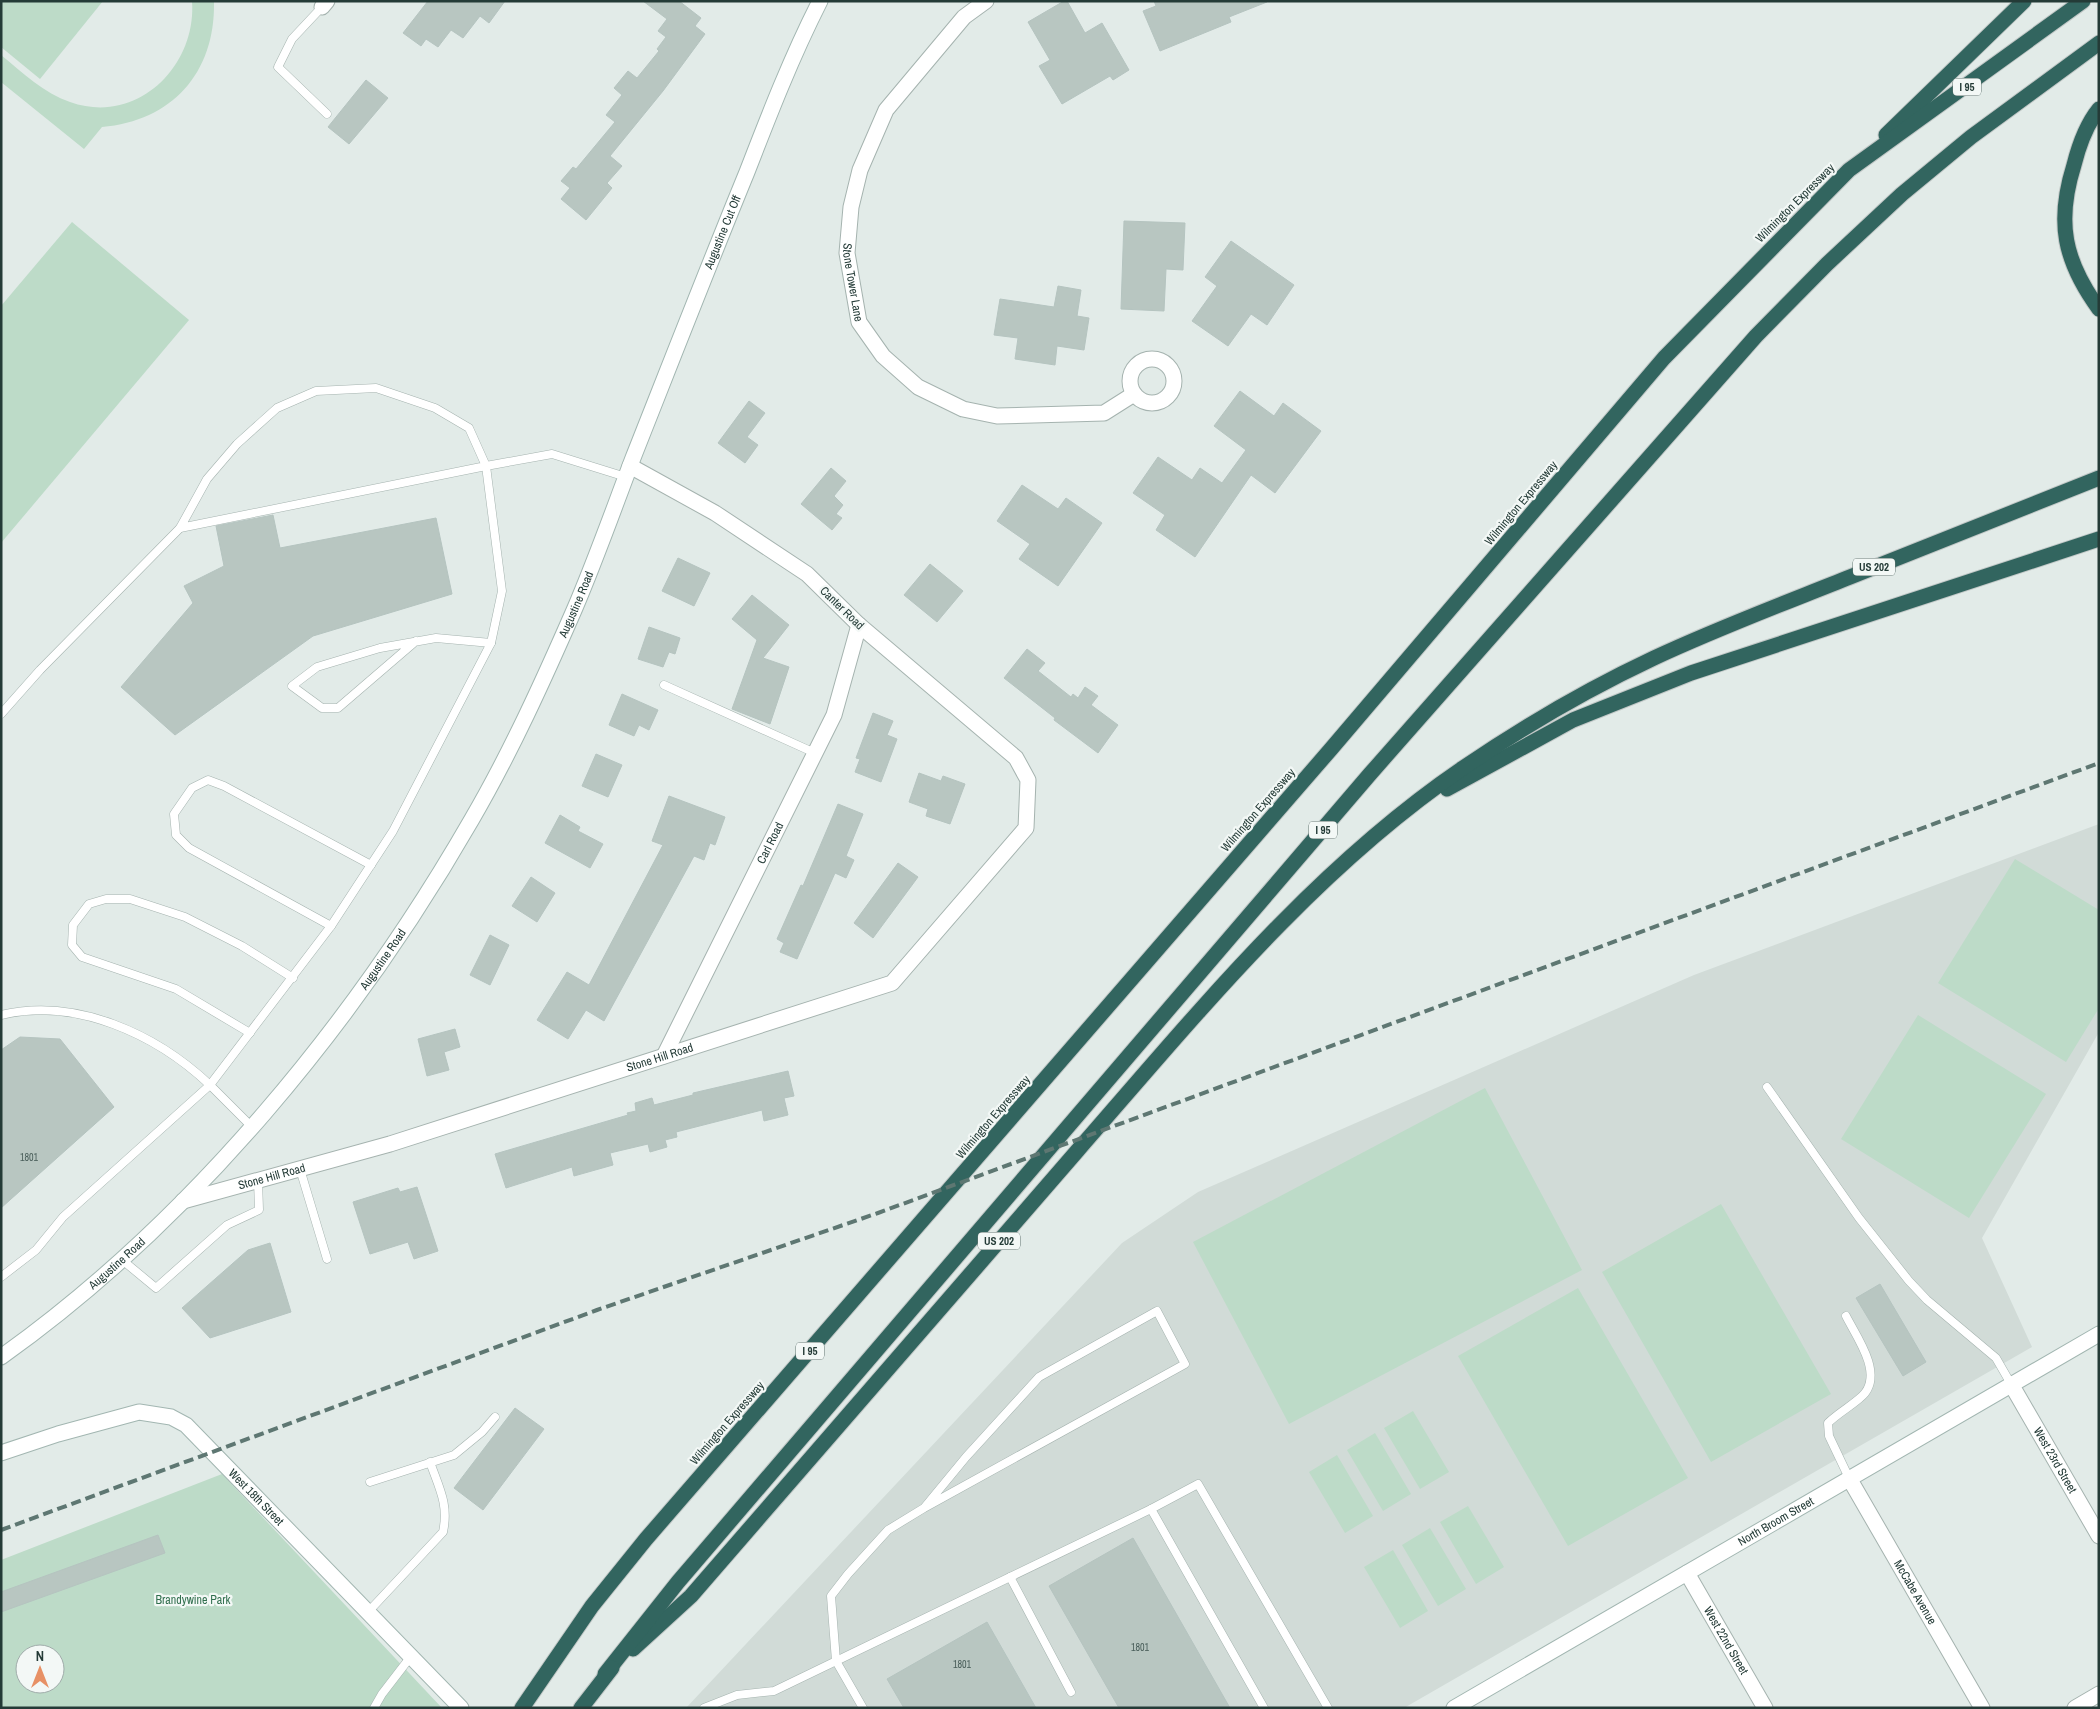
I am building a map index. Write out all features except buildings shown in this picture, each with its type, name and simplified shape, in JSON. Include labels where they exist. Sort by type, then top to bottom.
[{"type":"highway","points":[[1849,170],[2024,1]]},
{"type":"highway","name":"Wilmington Expressway","points":[[522,1708],[592,1606],[646,1539],[1337,742],[1664,358],[1849,170],[2084,1]]},
{"type":"highway","name":"I 95","points":[[581,1708],[605,1674],[678,1582],[1370,774],[1756,336],[1827,264],[1902,194],[1971,137],[2099,43]]},
{"type":"highway","points":[[2099,109],[2090,120],[2077,154],[2068,184],[2063,214],[2064,238],[2071,261],[2082,287],[2099,309]]},
{"type":"highway","name":"US 202","points":[[605,1674],[691,1596],[1167,1047],[1267,937],[1320,886],[1402,814],[1461,769],[1524,729],[1585,693],[1650,660],[1755,615],[2099,478]]},
{"type":"highway","points":[[1402,814],[1573,720],[1629,696],[1691,673],[2099,539]]},
{"type":"street","name":"Augustine Cut Off","points":[[628,472],[772,109],[820,1]]},
{"type":"street","name":"Stone Tower Lane","points":[[986,1],[964,16],[886,110],[860,170],[851,207],[847,254],[859,322],[883,356],[918,387],[962,409],[997,416],[1104,413],[1134,394]]},
{"type":"street","name":"Canter Road","points":[[628,472],[715,513],[807,574],[859,625],[1016,758],[1028,780]]},
{"type":"street","name":"Augustine Road","points":[[1,1357],[71,1302],[121,1259],[183,1200],[252,1126],[310,1056],[384,960],[428,893],[474,816],[510,746],[576,606],[628,472]]},
{"type":"street","name":"Carl Road","points":[[664,1056],[834,715],[859,625]]},
{"type":"street","name":"Stone Hill Road","points":[[183,1200],[390,1144],[892,983],[1026,828],[1028,780]]},
{"type":"street","name":"North Broom Street","points":[[1454,1708],[1471,1704],[1687,1573],[2099,1334]]},
{"type":"street","name":"West 23rd Street","points":[[2011,1384],[2099,1536]]},
{"type":"street","name":"West 18th Street","points":[[1,1453],[139,1412],[171,1417],[186,1425],[458,1704]]},
{"type":"street","name":"McCabe Avenue","points":[[1849,1478],[1982,1708]]},
{"type":"street","name":"West 22nd Street","points":[[1687,1573],[1765,1708]]},
{"type":"street","points":[[2075,1708],[2099,1694]]},
{"type":"lane","points":[[325,4],[292,39],[278,66],[327,114]]},
{"type":"lane","points":[[1,714],[40,670],[180,528],[207,479],[237,444],[278,408],[316,391],[376,388],[435,408],[469,428],[486,466],[502,591],[491,643],[393,831],[332,926],[210,1085],[63,1217],[36,1250],[1,1276]]},
{"type":"lane","points":[[180,528],[552,454],[628,472]]},
{"type":"lane","points":[[416,641],[338,708],[322,708],[292,686],[317,667],[380,648],[416,641],[436,638],[491,643]]},
{"type":"lane","points":[[664,685],[815,753]]},
{"type":"lane","points":[[332,926],[189,848],[176,835],[174,814],[192,788],[208,780],[224,786],[371,865]]},
{"type":"lane","points":[[250,1032],[176,989],[82,957],[72,945],[73,925],[89,904],[106,899],[130,899],[185,917],[242,946],[293,978]]},
{"type":"lane","points":[[1,1014],[24,1009],[54,1011],[113,1024],[150,1040],[170,1051],[210,1085],[252,1126]]},
{"type":"lane","points":[[1767,1086],[1854,1211],[1910,1282],[1927,1300],[1996,1358],[2011,1384]]},
{"type":"lane","points":[[300,1168],[327,1259]]},
{"type":"lane","points":[[121,1259],[156,1288],[227,1225],[259,1210],[258,1180]]},
{"type":"lane","points":[[863,1708],[836,1661],[831,1596],[848,1574],[888,1530],[924,1508],[1185,1364],[1157,1311],[1039,1377],[966,1457],[924,1508]]},
{"type":"lane","points":[[1846,1316],[1866,1356],[1871,1376],[1865,1393],[1838,1412],[1828,1423],[1830,1436],[1849,1478]]},
{"type":"lane","points":[[370,1482],[454,1455],[482,1432],[494,1418]]},
{"type":"lane","points":[[369,1611],[442,1532],[446,1507],[430,1462]]},
{"type":"lane","points":[[704,1708],[737,1695],[774,1691],[1151,1509],[1198,1484],[1328,1708]]},
{"type":"lane","points":[[1151,1509],[1264,1708]]},
{"type":"lane","points":[[1010,1577],[1071,1692]]},
{"type":"lane","points":[[374,1708],[382,1694],[412,1655]]},
{"type":"shaded area","points":[[2099,824],[2099,1032],[1982,1238],[2032,1347],[1404,1708],[686,1708],[1122,1243],[1198,1192],[1694,975]]},
{"type":"green space","points":[[1,1],[103,1],[40,79],[1,47]]},
{"type":"green space","points":[[192,1],[214,1],[212,28],[207,51],[185,89],[168,104],[149,115],[127,123],[102,127],[84,149],[1,82],[1,55],[43,88],[70,102],[95,107],[118,105],[139,98],[158,85],[173,68],[184,48],[191,25]]},
{"type":"green space","points":[[72,222],[189,320],[1,543],[1,306]]},
{"type":"green space","points":[[2015,859],[2099,910],[2099,1008],[2066,1062],[1938,983]]},
{"type":"green space","points":[[1918,1015],[2046,1094],[1969,1218],[1841,1139]]},
{"type":"green space","points":[[1485,1088],[1582,1270],[1289,1424],[1193,1242]]},
{"type":"green space","points":[[1721,1204],[1831,1394],[1711,1462],[1602,1272]]},
{"type":"green space","points":[[1578,1288],[1688,1478],[1568,1546],[1458,1356]]},
{"type":"green space","points":[[1413,1411],[1449,1472],[1420,1489],[1384,1428]]},
{"type":"green space","points":[[1375,1433],[1411,1494],[1383,1511],[1347,1450]]},
{"type":"green space","points":[[1337,1455],[1373,1516],[1345,1533],[1309,1472]]},
{"type":"green space","name":"Brandywine Park","points":[[222,1474],[442,1708],[1,1708],[1,1560]]},
{"type":"green space","points":[[1468,1506],[1504,1567],[1476,1584],[1440,1522]]},
{"type":"green space","points":[[1430,1528],[1466,1589],[1438,1606],[1402,1545]]},
{"type":"green space","points":[[1393,1550],[1428,1611],[1400,1628],[1364,1567]]},
{"type":"railway","points":[[1,1530],[597,1310],[878,1213],[2099,763]]}]
